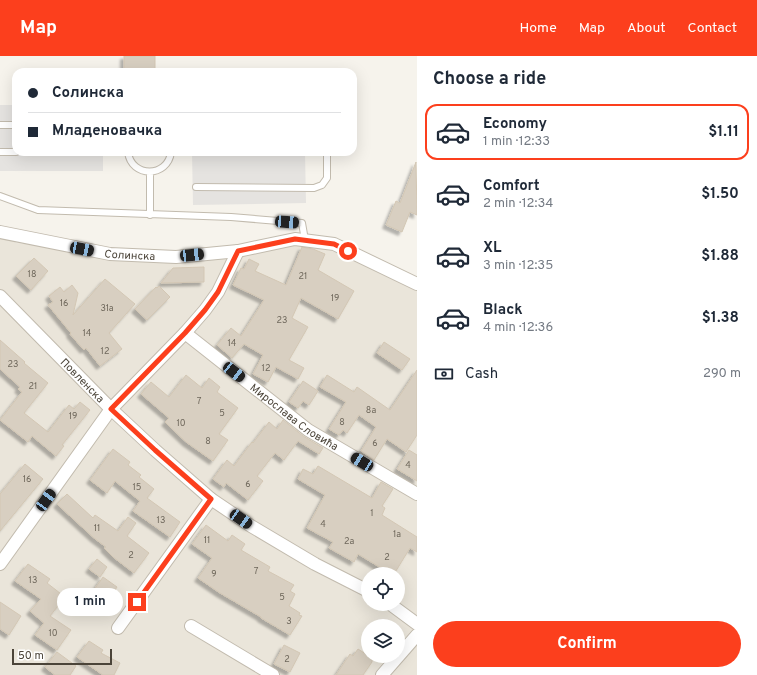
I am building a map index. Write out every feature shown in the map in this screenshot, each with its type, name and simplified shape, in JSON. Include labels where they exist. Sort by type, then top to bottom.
[{"type":"street","name":"Солинска","points":[[0,232],[110,254],[176,257],[238,251],[295,239],[305,240],[334,244],[417,284]]},
{"type":"street","points":[[0,564],[111,409],[185,333],[205,310],[218,292],[238,251]]},
{"type":"street","name":"Повленска","points":[[0,296],[111,409],[211,499],[251,526],[315,564],[361,587]]},
{"type":"street","name":"Мирослава Словића","points":[[185,333],[308,430],[417,494]]},
{"type":"street","points":[[118,628],[211,499]]},
{"type":"street","points":[[399,611],[417,624]]},
{"type":"street","points":[[191,626],[272,675]]},
{"type":"street","points":[[382,675],[417,634]]},
{"type":"lane","points":[[0,125],[12,125]]},
{"type":"lane","points":[[0,152],[12,152]]},
{"type":"lane","points":[[129,156],[131,162],[136,167],[143,171],[150,172],[164,167],[170,156]]},
{"type":"lane","points":[[196,187],[314,188],[322,185],[327,178],[327,156]]},
{"type":"lane","points":[[150,172],[150,215]]},
{"type":"lane","points":[[0,196],[38,210],[231,217],[302,223],[305,240]]},
{"type":"shaded area","points":[[0,105],[12,105],[12,156],[103,156],[103,171],[0,171]]},
{"type":"shaded area","points":[[192,156],[305,156],[306,203],[193,205]]},
{"type":"shaded area","points":[[0,234],[17,243],[179,261],[298,244],[346,254],[417,288],[417,675],[0,675]]},
{"type":"building","points":[[124,56],[155,56],[155,68],[124,68]]},
{"type":"building","points":[[416,162],[417,215],[410,212],[402,232],[386,225],[396,201],[400,203]]},
{"type":"building","points":[[302,247],[313,249],[325,254],[318,270],[354,291],[338,319],[301,298],[292,318],[308,327],[289,360],[304,368],[298,379],[276,367],[268,382],[253,374],[263,355],[244,344],[232,358],[217,345],[231,328],[241,336],[264,300],[233,285],[241,268],[244,269],[249,259],[259,264],[255,271],[286,285]]},
{"type":"building","points":[[34,258],[48,271],[31,290],[16,276]]},
{"type":"building","points":[[204,267],[204,282],[161,283],[173,268]]},
{"type":"building","points":[[105,279],[135,304],[109,333],[122,349],[100,366],[86,348],[84,350],[70,334],[71,333],[48,305],[53,302],[49,296],[60,287],[64,292],[72,285],[78,293],[73,315]]},
{"type":"building","points":[[159,286],[170,297],[147,320],[135,309],[156,287],[157,288]]},
{"type":"building","points":[[0,340],[48,383],[24,413],[48,432],[69,405],[74,409],[80,402],[90,410],[62,445],[64,446],[56,456],[32,436],[28,442],[0,420],[22,392],[18,389],[20,387],[0,369]]},
{"type":"building","points":[[384,342],[410,359],[402,370],[377,353]]},
{"type":"building","points":[[417,370],[417,435],[406,452],[387,439],[374,460],[361,451],[376,427],[359,415],[347,433],[343,430],[339,435],[329,429],[346,402],[320,387],[327,375],[354,392],[357,387],[390,410]]},
{"type":"building","points":[[186,375],[202,388],[209,378],[220,387],[217,392],[238,408],[219,434],[228,440],[213,461],[186,442],[165,422],[169,418],[141,394],[151,382],[169,397]]},
{"type":"building","points":[[303,381],[318,391],[309,405],[303,401],[298,408],[289,402]]},
{"type":"building","points":[[283,420],[303,436],[323,448],[319,454],[298,441],[284,460],[275,453],[257,476],[263,481],[248,500],[226,483],[224,487],[213,479],[227,460],[234,466],[269,422],[277,429]]},
{"type":"building","points":[[113,449],[130,462],[128,465],[141,475],[139,477],[154,489],[147,498],[180,522],[170,537],[133,511],[140,501],[115,481],[107,493],[90,480]]},
{"type":"building","points":[[409,450],[417,455],[417,481],[397,469]]},
{"type":"building","points":[[25,464],[43,479],[0,531],[0,494]]},
{"type":"building","points":[[318,466],[372,498],[381,482],[393,489],[382,506],[385,508],[382,515],[417,537],[417,552],[410,548],[398,567],[379,567],[358,554],[354,562],[329,548],[333,542],[307,528],[325,495],[298,479],[303,469],[313,474]]},
{"type":"building","points":[[67,494],[93,518],[95,515],[118,531],[128,517],[136,523],[127,536],[149,553],[134,573],[113,557],[104,548],[106,547],[57,504]]},
{"type":"building","points":[[206,525],[228,541],[232,535],[245,544],[241,550],[270,567],[268,571],[294,585],[290,591],[295,594],[289,606],[302,616],[290,635],[198,578],[212,558],[192,544]]},
{"type":"building","points":[[97,559],[107,567],[100,577],[89,569]]},
{"type":"building","points":[[28,564],[50,579],[47,583],[65,597],[50,616],[71,630],[57,650],[35,635],[44,623],[30,611],[41,599],[15,581]]},
{"type":"building","points":[[103,577],[117,587],[104,607],[89,597]]},
{"type":"building","points":[[0,602],[21,616],[9,635],[0,629]]},
{"type":"building","points":[[89,641],[103,650],[101,653],[120,663],[114,675],[103,675],[77,657]]},
{"type":"building","points":[[284,645],[300,653],[290,672],[274,664]]},
{"type":"building","points":[[358,649],[361,651],[361,663],[371,663],[363,675],[336,675],[350,654],[353,656]]},
{"type":"building","points":[[57,652],[76,666],[70,675],[55,675],[45,667]]},
{"type":"route","points":[[137,602],[211,499],[111,409],[185,333],[205,310],[218,292],[238,251],[295,239],[334,244],[348,251]]}]
